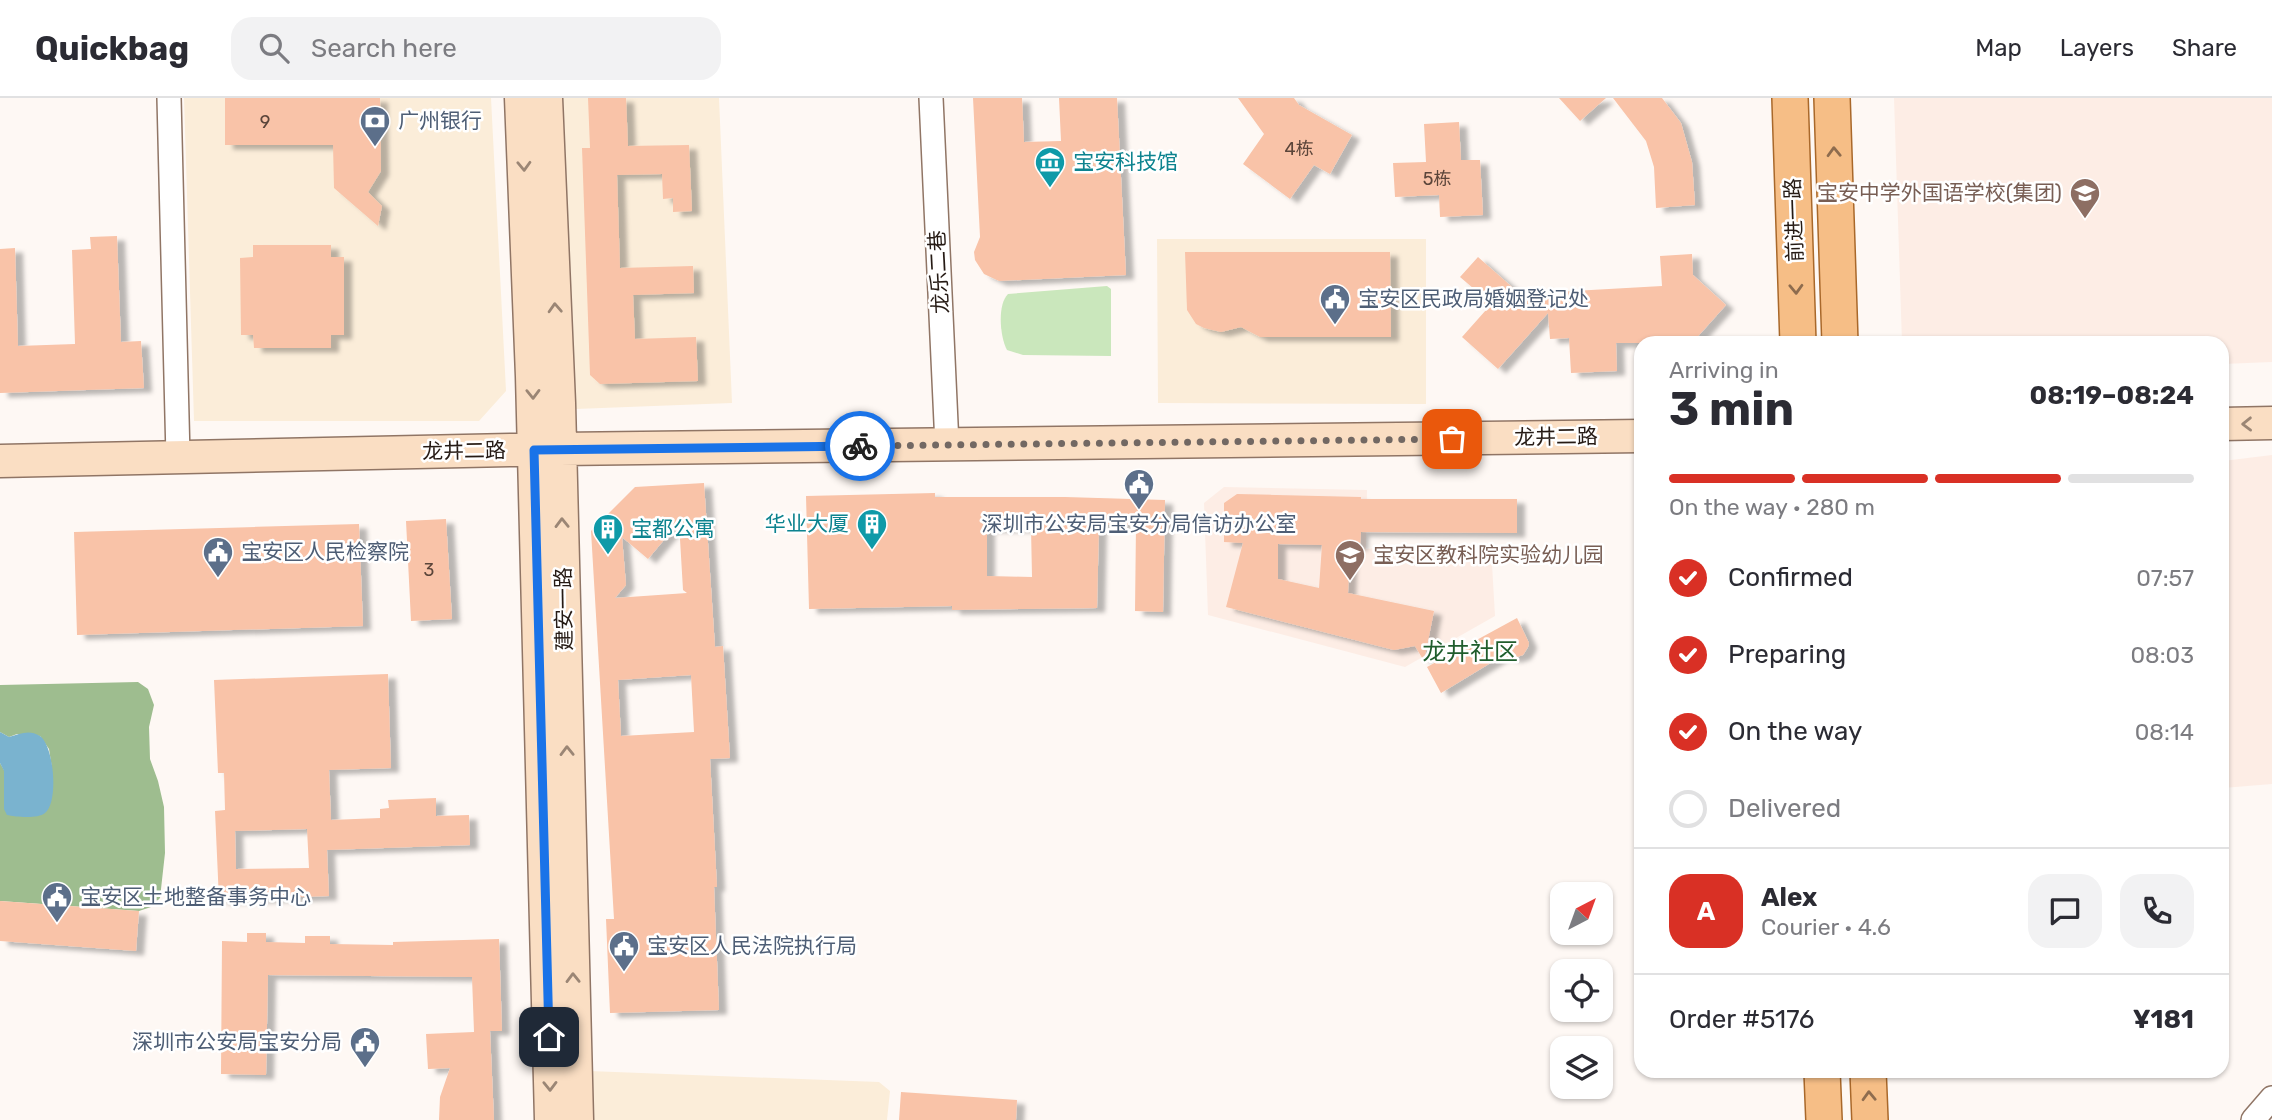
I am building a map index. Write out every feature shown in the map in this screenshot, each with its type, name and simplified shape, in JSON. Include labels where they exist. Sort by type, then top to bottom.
[{"type":"main road","name":"建安一路","points":[[521,98],[547,450],[577,1120]]},
{"type":"main road","name":"建安一路","points":[[545,98],[551,1120]]},
{"type":"main road","name":"前进一路","points":[[1790,98],[1798,336]]},
{"type":"main road","name":"前进一路","points":[[1832,98],[1840,336]]},
{"type":"main road","points":[[2229,424],[2272,423]]},
{"type":"main road","name":"龙井二路","points":[[0,461],[547,450],[1634,436]]},
{"type":"main road","points":[[1822,1078],[1824,1120]]},
{"type":"main road","points":[[1868,1078],[1870,1120]]},
{"type":"street","points":[[169,98],[178,457]]},
{"type":"street","name":"龙乐二巷","points":[[931,98],[947,445]]},
{"type":"street","points":[[2253,1120],[2272,1098]]},
{"type":"shaded area","points":[[184,98],[491,98],[506,391],[479,421],[194,421]]},
{"type":"shaded area","points":[[563,98],[719,98],[732,403],[576,409]]},
{"type":"shaded area","name":"宝安中学外国语学校(集团)","points":[[1894,98],[2272,98],[2272,362],[2229,364],[2229,336],[1902,336]]},
{"type":"shaded area","points":[[1157,239],[1426,239],[1426,404],[1158,403]]},
{"type":"shaded area","points":[[2272,455],[2272,784],[2229,788],[2229,460]]},
{"type":"shaded area","name":"宝安区教科院实验幼儿园","points":[[1224,487],[1367,490],[1366,549],[1422,544],[1491,547],[1495,616],[1405,667],[1208,615],[1204,503]]},
{"type":"shaded area","points":[[589,1071],[879,1082],[890,1091],[887,1120],[591,1120]]},
{"type":"green space","points":[[1107,286],[1111,289],[1111,356],[1023,355],[1007,350],[1001,321],[1002,306],[1008,294]]},
{"type":"green space","points":[[138,682],[148,689],[154,705],[149,727],[150,759],[164,807],[165,853],[160,898],[151,907],[139,911],[0,901],[0,763],[4,770],[4,809],[52,768],[49,749],[40,736],[17,734],[9,737],[0,732],[0,685]]},
{"type":"water","points":[[0,732],[9,737],[32,733],[45,742],[51,762],[53,786],[49,807],[42,815],[7,815],[4,809],[4,771],[0,763]]},
{"type":"building","points":[[225,98],[380,98],[381,171],[368,192],[382,206],[378,226],[334,188],[333,145],[225,145]]},
{"type":"building","points":[[588,98],[626,98],[628,146],[689,145],[692,211],[673,212],[673,198],[663,199],[662,174],[617,175],[620,268],[693,266],[694,293],[633,295],[635,339],[696,337],[698,381],[600,384],[590,375],[582,148],[590,148]]},
{"type":"building","name":"宝安科技馆","points":[[973,98],[1022,98],[1024,142],[1061,141],[1059,98],[1117,98],[1126,275],[999,281],[984,274],[975,260],[974,252],[980,237]]},
{"type":"building","points":[[1238,98],[1294,98],[1299,105],[1352,135],[1330,174],[1314,165],[1290,199],[1243,164],[1264,134]]},
{"type":"building","points":[[1559,98],[1606,98],[1580,121]]},
{"type":"building","points":[[1613,98],[1662,98],[1681,123],[1692,162],[1695,205],[1656,208],[1654,167],[1646,141]]},
{"type":"building","points":[[1459,122],[1461,160],[1480,160],[1483,215],[1440,217],[1439,195],[1395,197],[1393,163],[1426,162],[1424,124]]},
{"type":"building","points":[[117,236],[121,342],[141,341],[144,388],[0,393],[0,249],[15,248],[18,346],[75,344],[72,250],[91,249],[90,237]]},
{"type":"building","points":[[253,245],[331,245],[331,257],[344,257],[344,335],[331,335],[331,348],[254,348],[253,335],[241,335],[240,258],[253,257]]},
{"type":"building","points":[[1185,252],[1390,252],[1391,337],[1260,337],[1241,327],[1221,332],[1204,328],[1196,324],[1187,310]]},
{"type":"building","points":[[1692,254],[1693,275],[1726,305],[1698,336],[1634,336],[1634,343],[1616,343],[1617,371],[1571,373],[1569,338],[1550,339],[1548,313],[1498,369],[1462,337],[1486,310],[1475,300],[1480,294],[1460,277],[1478,257],[1520,294],[1662,286],[1660,256]]},
{"type":"building","points":[[704,483],[715,647],[723,646],[730,758],[710,759],[717,887],[714,887],[719,1010],[610,1013],[606,919],[614,919],[591,531],[635,487]],"holes":[[[679,522],[683,590],[687,593],[615,598],[626,585],[622,537],[648,559]],[[691,675],[694,732],[621,736],[618,680]]]},
{"type":"building","points":[[935,493],[935,497],[1165,500],[1163,612],[1135,611],[1136,525],[1099,524],[1097,608],[952,610],[952,606],[809,609],[806,496]],"holes":[[[987,528],[1031,528],[1032,577],[987,576]]]},
{"type":"building","points":[[1237,494],[1361,499],[1517,499],[1517,533],[1361,532],[1360,546],[1350,546],[1348,593],[1434,611],[1424,661],[1415,646],[1394,650],[1226,607],[1243,543],[1224,542],[1224,503]],"holes":[[[1278,544],[1322,545],[1319,588],[1278,579]]]},
{"type":"building","points":[[446,519],[452,619],[411,621],[406,521]]},
{"type":"building","name":"宝安区人民检察院","points":[[359,524],[363,626],[77,635],[74,532]]},
{"type":"building","points":[[1517,618],[1529,643],[1523,655],[1514,658],[1502,656],[1441,693],[1427,667]]},
{"type":"building","points":[[388,674],[391,768],[329,770],[331,820],[380,818],[380,809],[389,808],[388,800],[436,798],[436,816],[469,815],[470,845],[327,850],[329,896],[219,900],[215,811],[225,810],[224,773],[218,773],[214,680]],"holes":[[[307,829],[309,868],[236,869],[235,831]]]},
{"type":"building","points":[[0,901],[139,911],[136,951],[0,941]]},
{"type":"building","points":[[247,933],[266,933],[266,942],[305,943],[305,936],[330,936],[330,944],[393,945],[393,942],[499,939],[502,1031],[490,1031],[494,1120],[439,1120],[440,1097],[450,1068],[428,1069],[426,1034],[474,1032],[472,977],[268,975],[266,1075],[221,1074],[222,941],[247,942]]},
{"type":"building","points":[[901,1092],[1017,1100],[1016,1120],[899,1120]]},
{"type":"way so far","points":[[860,446],[1452,439]]},
{"type":"place","name":"广州银行","points":[[375,148]]},
{"type":"place","name":"宝安科技馆","points":[[1050,189]]},
{"type":"place","name":"宝安中学外国语学校(集团)","points":[[2085,220]]},
{"type":"place","name":"宝安区民政局婚姻登记处","points":[[1335,326]]},
{"type":"place","name":"深圳市公安局宝安分局信访办公室","points":[[1139,511]]},
{"type":"place","name":"华业大厦","points":[[872,551]]},
{"type":"place","name":"宝都公寓","points":[[608,556]]},
{"type":"place","name":"宝安区人民检察院","points":[[218,579]]},
{"type":"place","name":"宝安区教科院实验幼儿园","points":[[1350,582]]},
{"type":"place","name":"宝安区土地整备事务中心","points":[[57,924]]},
{"type":"place","name":"宝安区人民法院执行局","points":[[624,973]]},
{"type":"place","name":"深圳市公安局宝安分局","points":[[365,1069]]},
{"type":"district","name":"龙井社区","points":[[1470,652]]},
{"type":"route","points":[[549,1037],[534,450],[860,446]]}]
